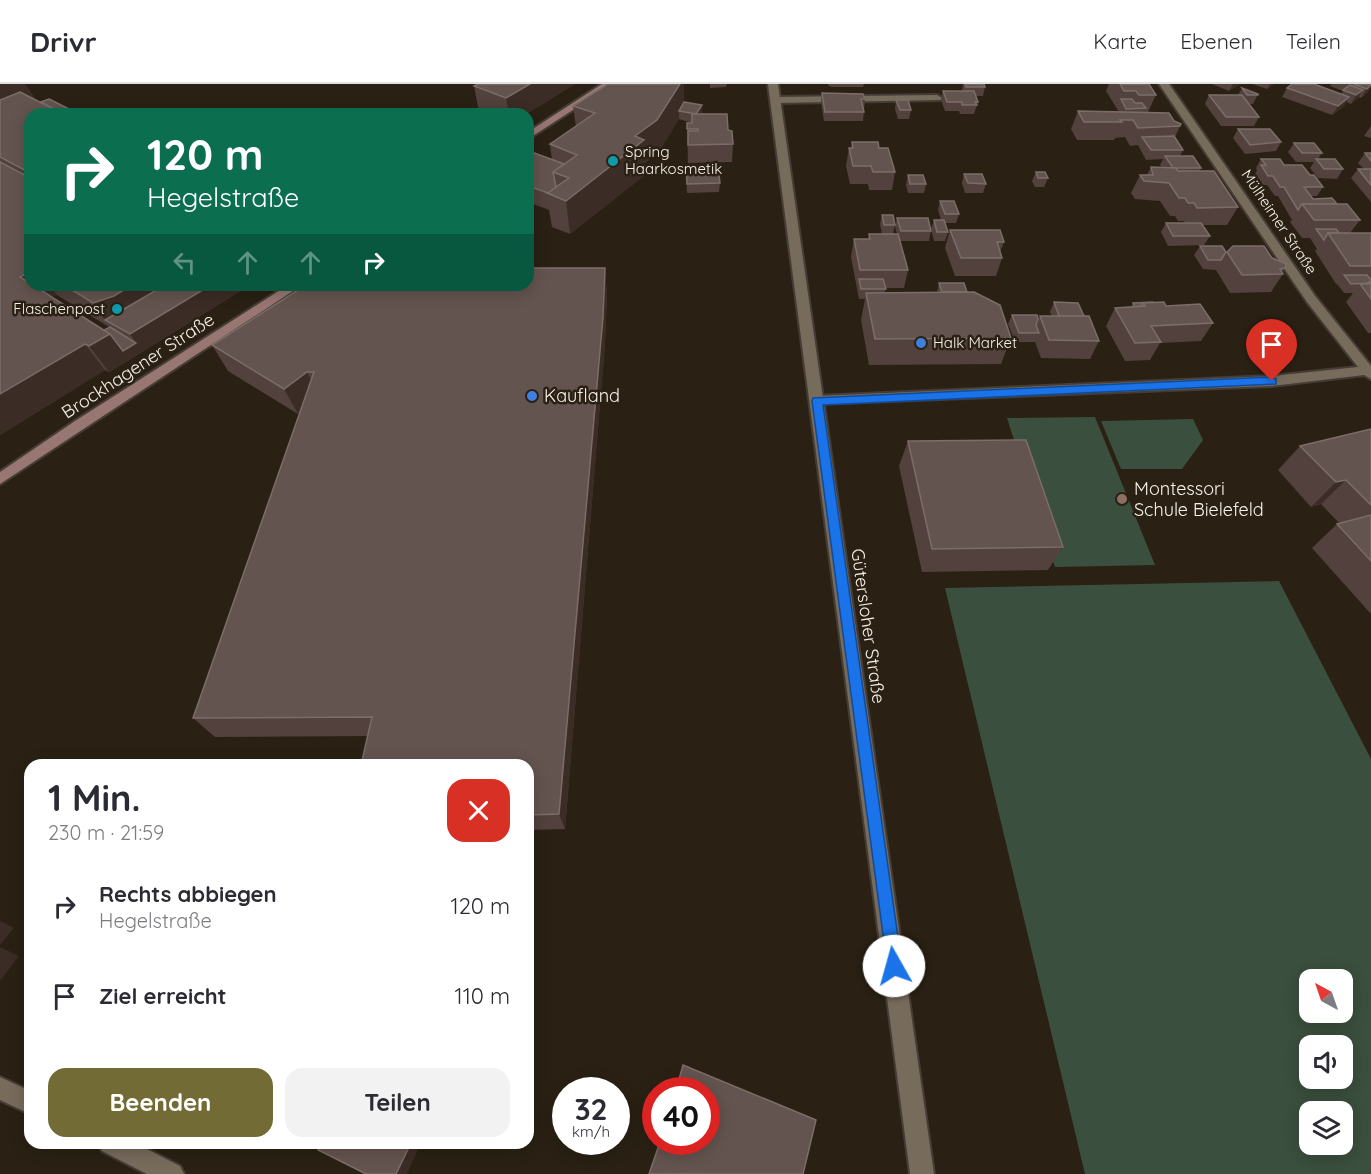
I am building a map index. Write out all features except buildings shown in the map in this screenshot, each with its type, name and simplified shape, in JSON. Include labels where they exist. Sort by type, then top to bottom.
[{"type":"main road","points":[[534,132],[608,84]]},
{"type":"main road","name":"Brockhagener Straße","points":[[0,479],[164,369],[287,291]]},
{"type":"street","name":"Mülheimer Straße","points":[[1164,84],[1311,299],[1369,372]]},
{"type":"street","points":[[774,92],[937,98]]},
{"type":"street","name":"Gütersloher Straße","points":[[774,92],[922,1174]]},
{"type":"street","points":[[817,401],[1272,381],[1369,372]]},
{"type":"street","points":[[0,1088],[24,1100]]},
{"type":"street","points":[[122,1149],[172,1174]]},
{"type":"green space","points":[[1095,417],[1155,565],[1055,567],[1007,418]]},
{"type":"green space","points":[[1193,419],[1203,440],[1182,469],[1121,469],[1101,421]]},
{"type":"green space","points":[[1279,581],[1371,759],[1371,1174],[1085,1174],[945,588]]},
{"type":"place","name":"Spring Haarkosmetik","points":[[613,161]]},
{"type":"place","name":"Flaschenpost","points":[[117,309]]},
{"type":"place","name":"Halk Market","points":[[921,343]]},
{"type":"place","name":"Kaufland","points":[[532,396]]},
{"type":"place","name":"Montessori Schule Bielefeld","points":[[1122,499]]},
{"type":"route","points":[[894,966],[817,401],[1272,381]]}]
